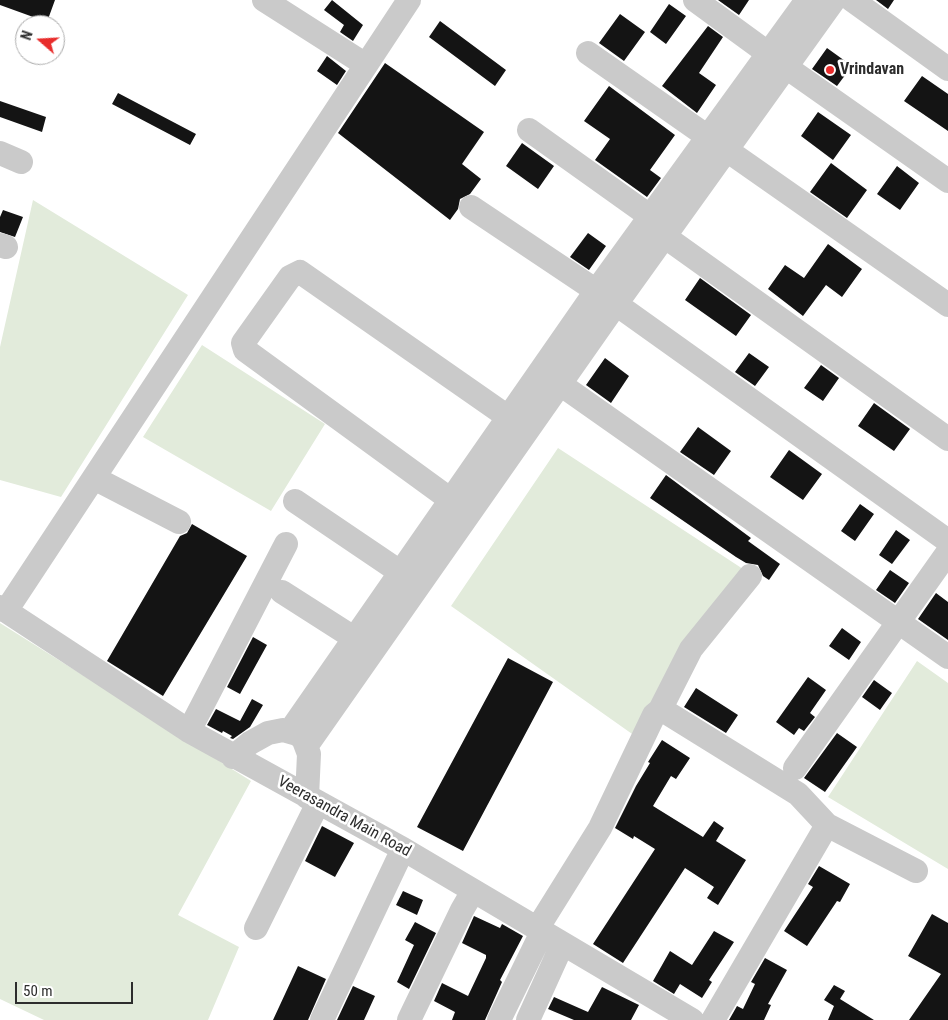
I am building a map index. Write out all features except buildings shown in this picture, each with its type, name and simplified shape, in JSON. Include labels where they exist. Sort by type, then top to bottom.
[{"type":"street","points":[[264,0],[366,65]]},
{"type":"street","points":[[3,609],[94,478],[409,0]]},
{"type":"street","points":[[695,0],[948,180]]},
{"type":"street","points":[[778,60],[807,0]]},
{"type":"street","points":[[355,651],[560,384],[616,304],[658,226],[778,60],[834,0]]},
{"type":"street","points":[[852,0],[948,69]]},
{"type":"street","points":[[588,53],[948,305]]},
{"type":"street","points":[[529,130],[948,439]]},
{"type":"street","points":[[471,207],[616,304],[948,541]]},
{"type":"street","points":[[298,738],[355,651],[400,572],[596,291],[658,226]]},
{"type":"street","points":[[450,500],[245,350],[243,343],[290,277],[300,272],[508,418]]},
{"type":"street","points":[[560,384],[948,657]]},
{"type":"street","points":[[94,478],[179,522]]},
{"type":"street","points":[[295,501],[400,572]]},
{"type":"street","points":[[188,731],[286,544]]},
{"type":"street","points":[[795,768],[948,552]]},
{"type":"street","points":[[498,1020],[540,931],[600,828],[654,715],[660,710],[691,649],[750,576]]},
{"type":"street","points":[[282,592],[355,651]]},
{"type":"street","name":"Veerasandra Main Road","points":[[3,609],[188,731],[403,849],[692,1020]]},
{"type":"street","points":[[660,710],[670,714],[798,794],[827,825],[916,871]]},
{"type":"street","points":[[233,757],[250,743],[268,733],[298,738]]},
{"type":"street","points":[[256,928],[313,800],[310,770],[298,738]]},
{"type":"street","points":[[713,1020],[827,825]]},
{"type":"street","points":[[322,1020],[403,849]]},
{"type":"street","points":[[409,1020],[473,891]]},
{"type":"street","points":[[528,1020],[562,944]]},
{"type":"green space","points":[[33,200],[188,295],[61,497],[0,480],[0,347]]},
{"type":"green space","points":[[202,345],[325,424],[271,511],[143,437]]},
{"type":"green space","points":[[558,448],[743,569],[635,736],[451,606]]},
{"type":"green space","points":[[0,623],[251,781],[178,915],[239,947],[208,1020],[44,1020],[0,999]]},
{"type":"green space","points":[[917,661],[948,683],[948,869],[828,797]]},
{"type":"place","name":"Vrindavan","points":[[830,70]]}]
